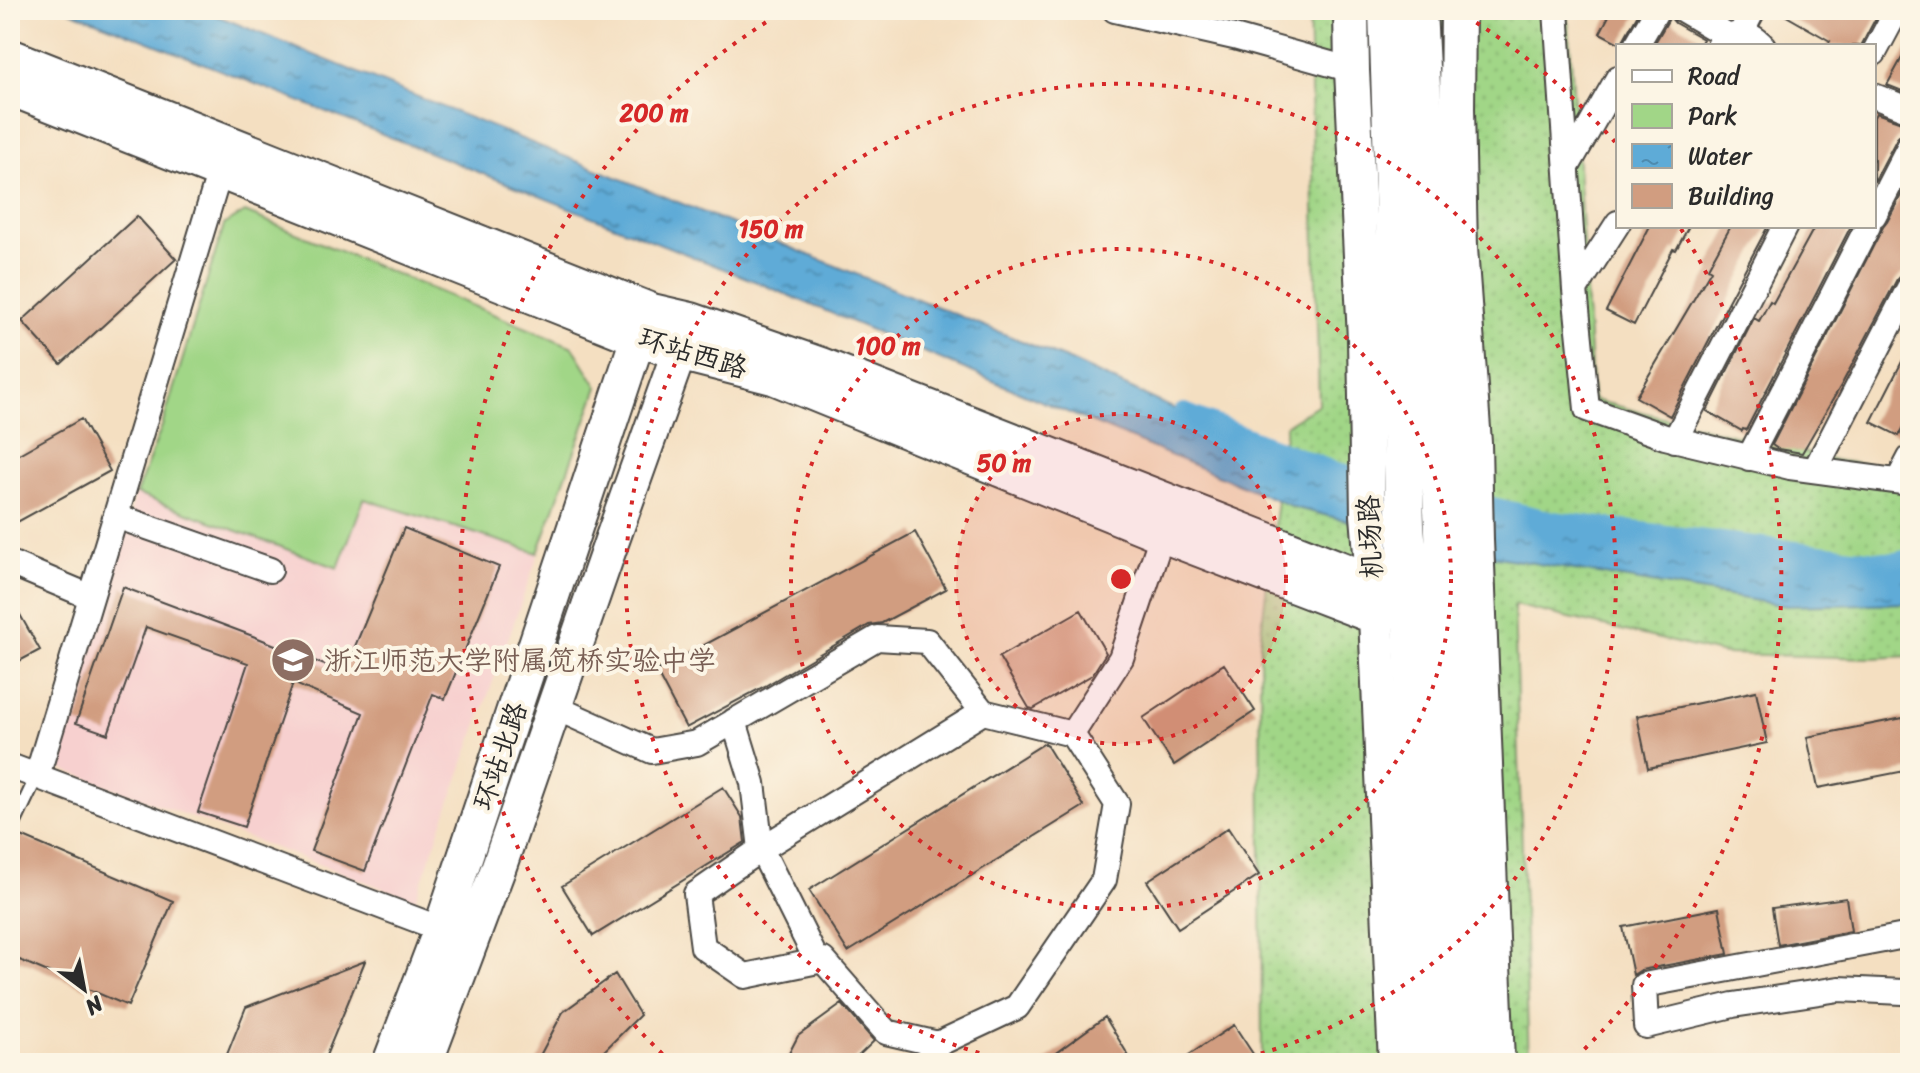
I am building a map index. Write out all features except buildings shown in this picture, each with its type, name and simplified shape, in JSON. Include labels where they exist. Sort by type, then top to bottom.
[{"type":"main road","name":"机场路","points":[[1351,10],[1365,339],[1368,515],[1396,1063]]},
{"type":"main road","name":"机场路","points":[[1388,10],[1439,442],[1460,535],[1497,1063]]},
{"type":"main road","name":"机场路","points":[[1417,10],[1439,442]]},
{"type":"main road","name":"机场路","points":[[1429,1063],[1406,538],[1439,442],[1460,248],[1458,10]]},
{"type":"main road","name":"环站西路","points":[[10,56],[645,324],[679,353],[773,377],[1162,535],[1374,599]]},
{"type":"main road","name":"环站西路","points":[[10,88],[220,171],[645,324],[691,320],[821,365],[1374,599]]},
{"type":"main road","name":"环站北路","points":[[425,1063],[498,869],[691,320]]},
{"type":"main road","name":"环站北路","points":[[390,1063],[441,929],[645,324]]},
{"type":"main road","name":"机场路","points":[[1460,535],[1463,1063]]},
{"type":"main road","points":[[1374,599],[1406,538]]},
{"type":"street","points":[[1115,10],[1234,37],[1352,70]]},
{"type":"street","points":[[1556,10],[1575,290],[1587,409],[1675,440],[1790,467],[1904,482],[1910,458]]},
{"type":"street","points":[[1637,44],[1657,10]]},
{"type":"street","points":[[1683,10],[1729,39],[1756,38],[1761,44]]},
{"type":"street","points":[[1729,39],[1753,10]]},
{"type":"street","points":[[1876,49],[1897,10]]},
{"type":"street","points":[[1567,167],[1616,81]]},
{"type":"street","points":[[1876,97],[1910,110]]},
{"type":"street","points":[[1876,211],[1910,145]]},
{"type":"street","points":[[37,776],[220,171]]},
{"type":"street","points":[[1575,290],[1616,226]]},
{"type":"street","points":[[1675,440],[1784,228]]},
{"type":"street","points":[[1749,458],[1867,228]]},
{"type":"street","points":[[1815,470],[1910,286]]},
{"type":"street","points":[[116,516],[270,570]]},
{"type":"street","points":[[1072,734],[1121,658],[1162,535]]},
{"type":"street","points":[[10,563],[91,597]]},
{"type":"street","points":[[554,707],[652,751],[697,743],[877,638],[927,641],[983,712],[1072,734],[1117,804],[1104,880],[1017,1007],[936,1054],[886,1032],[823,960],[745,976],[703,947],[696,894],[761,849],[983,712]]},
{"type":"street","points":[[734,721],[753,783],[761,849],[817,961]]},
{"type":"street","points":[[10,766],[441,929]]},
{"type":"street","points":[[1910,935],[1644,985],[1646,1026],[1733,1005],[1839,989],[1906,990],[1910,1015]]},
{"type":"lane","points":[[10,833],[37,776]]},
{"type":"shaded area","name":"浙江师范大学附属笕桥实验中学","points":[[245,212],[573,347],[598,387],[415,900],[54,766],[136,494],[162,426],[224,225]]},
{"type":"green space","points":[[1309,10],[1568,10],[1593,400],[1839,461],[1910,469],[1910,656],[1724,654],[1514,605],[1529,1063],[1262,1063],[1260,642],[1286,425],[1319,404]]},
{"type":"green space","points":[[245,212],[573,347],[598,387],[538,553],[364,499],[338,568],[136,494],[162,426],[224,225]]},
{"type":"water","points":[[68,10],[203,10],[1071,361],[1339,485],[1788,562],[1910,563],[1910,603],[1787,606],[1491,556],[1296,508],[752,280]]},
{"type":"waterway","points":[[1184,415],[1332,473],[1383,485]]},
{"type":"waterway","points":[[1462,502],[1552,523],[1892,565],[1910,561]]},
{"type":"place","name":"浙江师范大学附属笕桥实验中学","points":[[293,660]]}]
